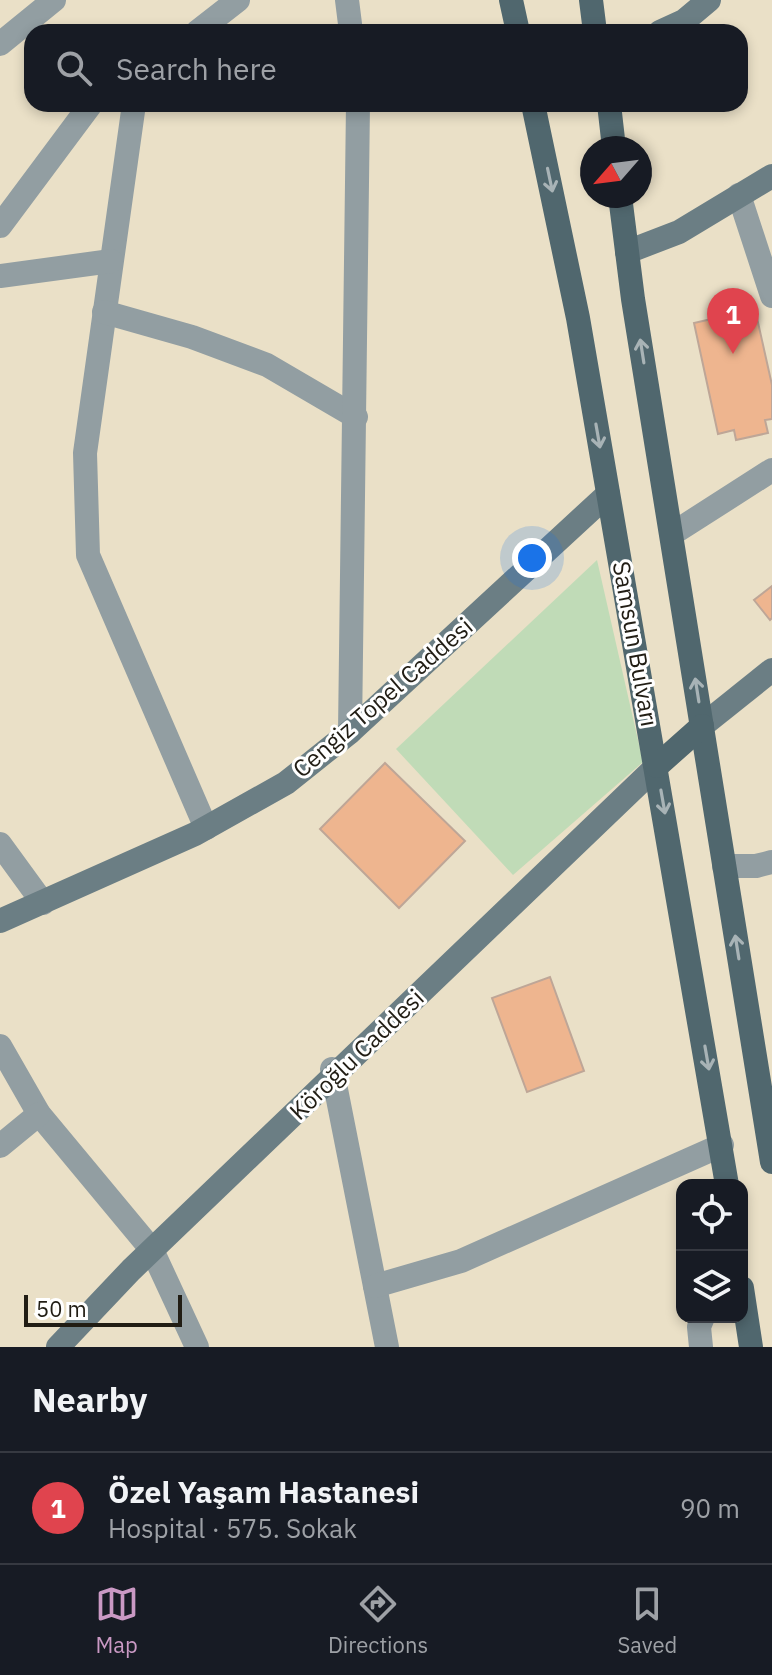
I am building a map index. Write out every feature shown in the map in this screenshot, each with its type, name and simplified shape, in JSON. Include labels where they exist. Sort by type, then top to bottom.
[{"type":"main road","points":[[511,0],[516,24]]},
{"type":"main road","points":[[591,0],[594,24]]},
{"type":"main road","name":"Samsun Bulvarı","points":[[535,112],[578,318],[726,1179]]},
{"type":"main road","points":[[610,112],[613,136]]},
{"type":"main road","points":[[622,208],[772,1162]]},
{"type":"main road","points":[[657,766],[702,726]]},
{"type":"main road","points":[[747,1323],[751,1347]]},
{"type":"street","points":[[25,24],[54,0]]},
{"type":"street","points":[[347,0],[350,24]]},
{"type":"street","points":[[677,24],[709,0]]},
{"type":"street","points":[[206,24],[232,2]]},
{"type":"street","points":[[0,44],[24,24]]},
{"type":"street","points":[[0,226],[85,112]]},
{"type":"street","points":[[133,112],[85,453],[88,555],[206,828]]},
{"type":"street","points":[[350,732],[358,112]]},
{"type":"street","points":[[627,252],[679,232],[772,176]]},
{"type":"street","points":[[739,195],[772,296]]},
{"type":"street","points":[[0,276],[111,261]]},
{"type":"street","points":[[104,312],[192,337],[267,365],[356,417]]},
{"type":"street","points":[[672,534],[772,470]]},
{"type":"street","name":"Cengiz Topel Caddesi","points":[[0,921],[206,828],[286,783],[350,732],[608,494]]},
{"type":"street","points":[[702,726],[772,670]]},
{"type":"street","name":"Köroğlu Caddesi","points":[[58,1347],[333,1073],[657,766]]},
{"type":"street","points":[[0,844],[43,903]]},
{"type":"street","points":[[724,866],[767,862]]},
{"type":"street","points":[[0,1046],[39,1114],[152,1250],[197,1347]]},
{"type":"street","points":[[333,1073],[384,1346]]},
{"type":"street","points":[[0,1146],[39,1114]]},
{"type":"street","points":[[375,1286],[461,1261],[722,1145]]},
{"type":"street","points":[[701,1323],[701,1347]]},
{"type":"green space","points":[[597,560],[643,762],[513,875],[396,749]]},
{"type":"building","points":[[755,309],[772,385],[772,419],[765,420],[768,433],[736,440],[734,430],[718,434],[694,323]]},
{"type":"building","points":[[772,586],[772,618],[770,620],[754,600]]},
{"type":"building","points":[[385,763],[465,841],[399,908],[320,829]]},
{"type":"building","points":[[550,977],[584,1071],[527,1092],[492,998]]},
{"type":"place","name":"Özel Yaşam Hastanesi","points":[[733,354]]}]
